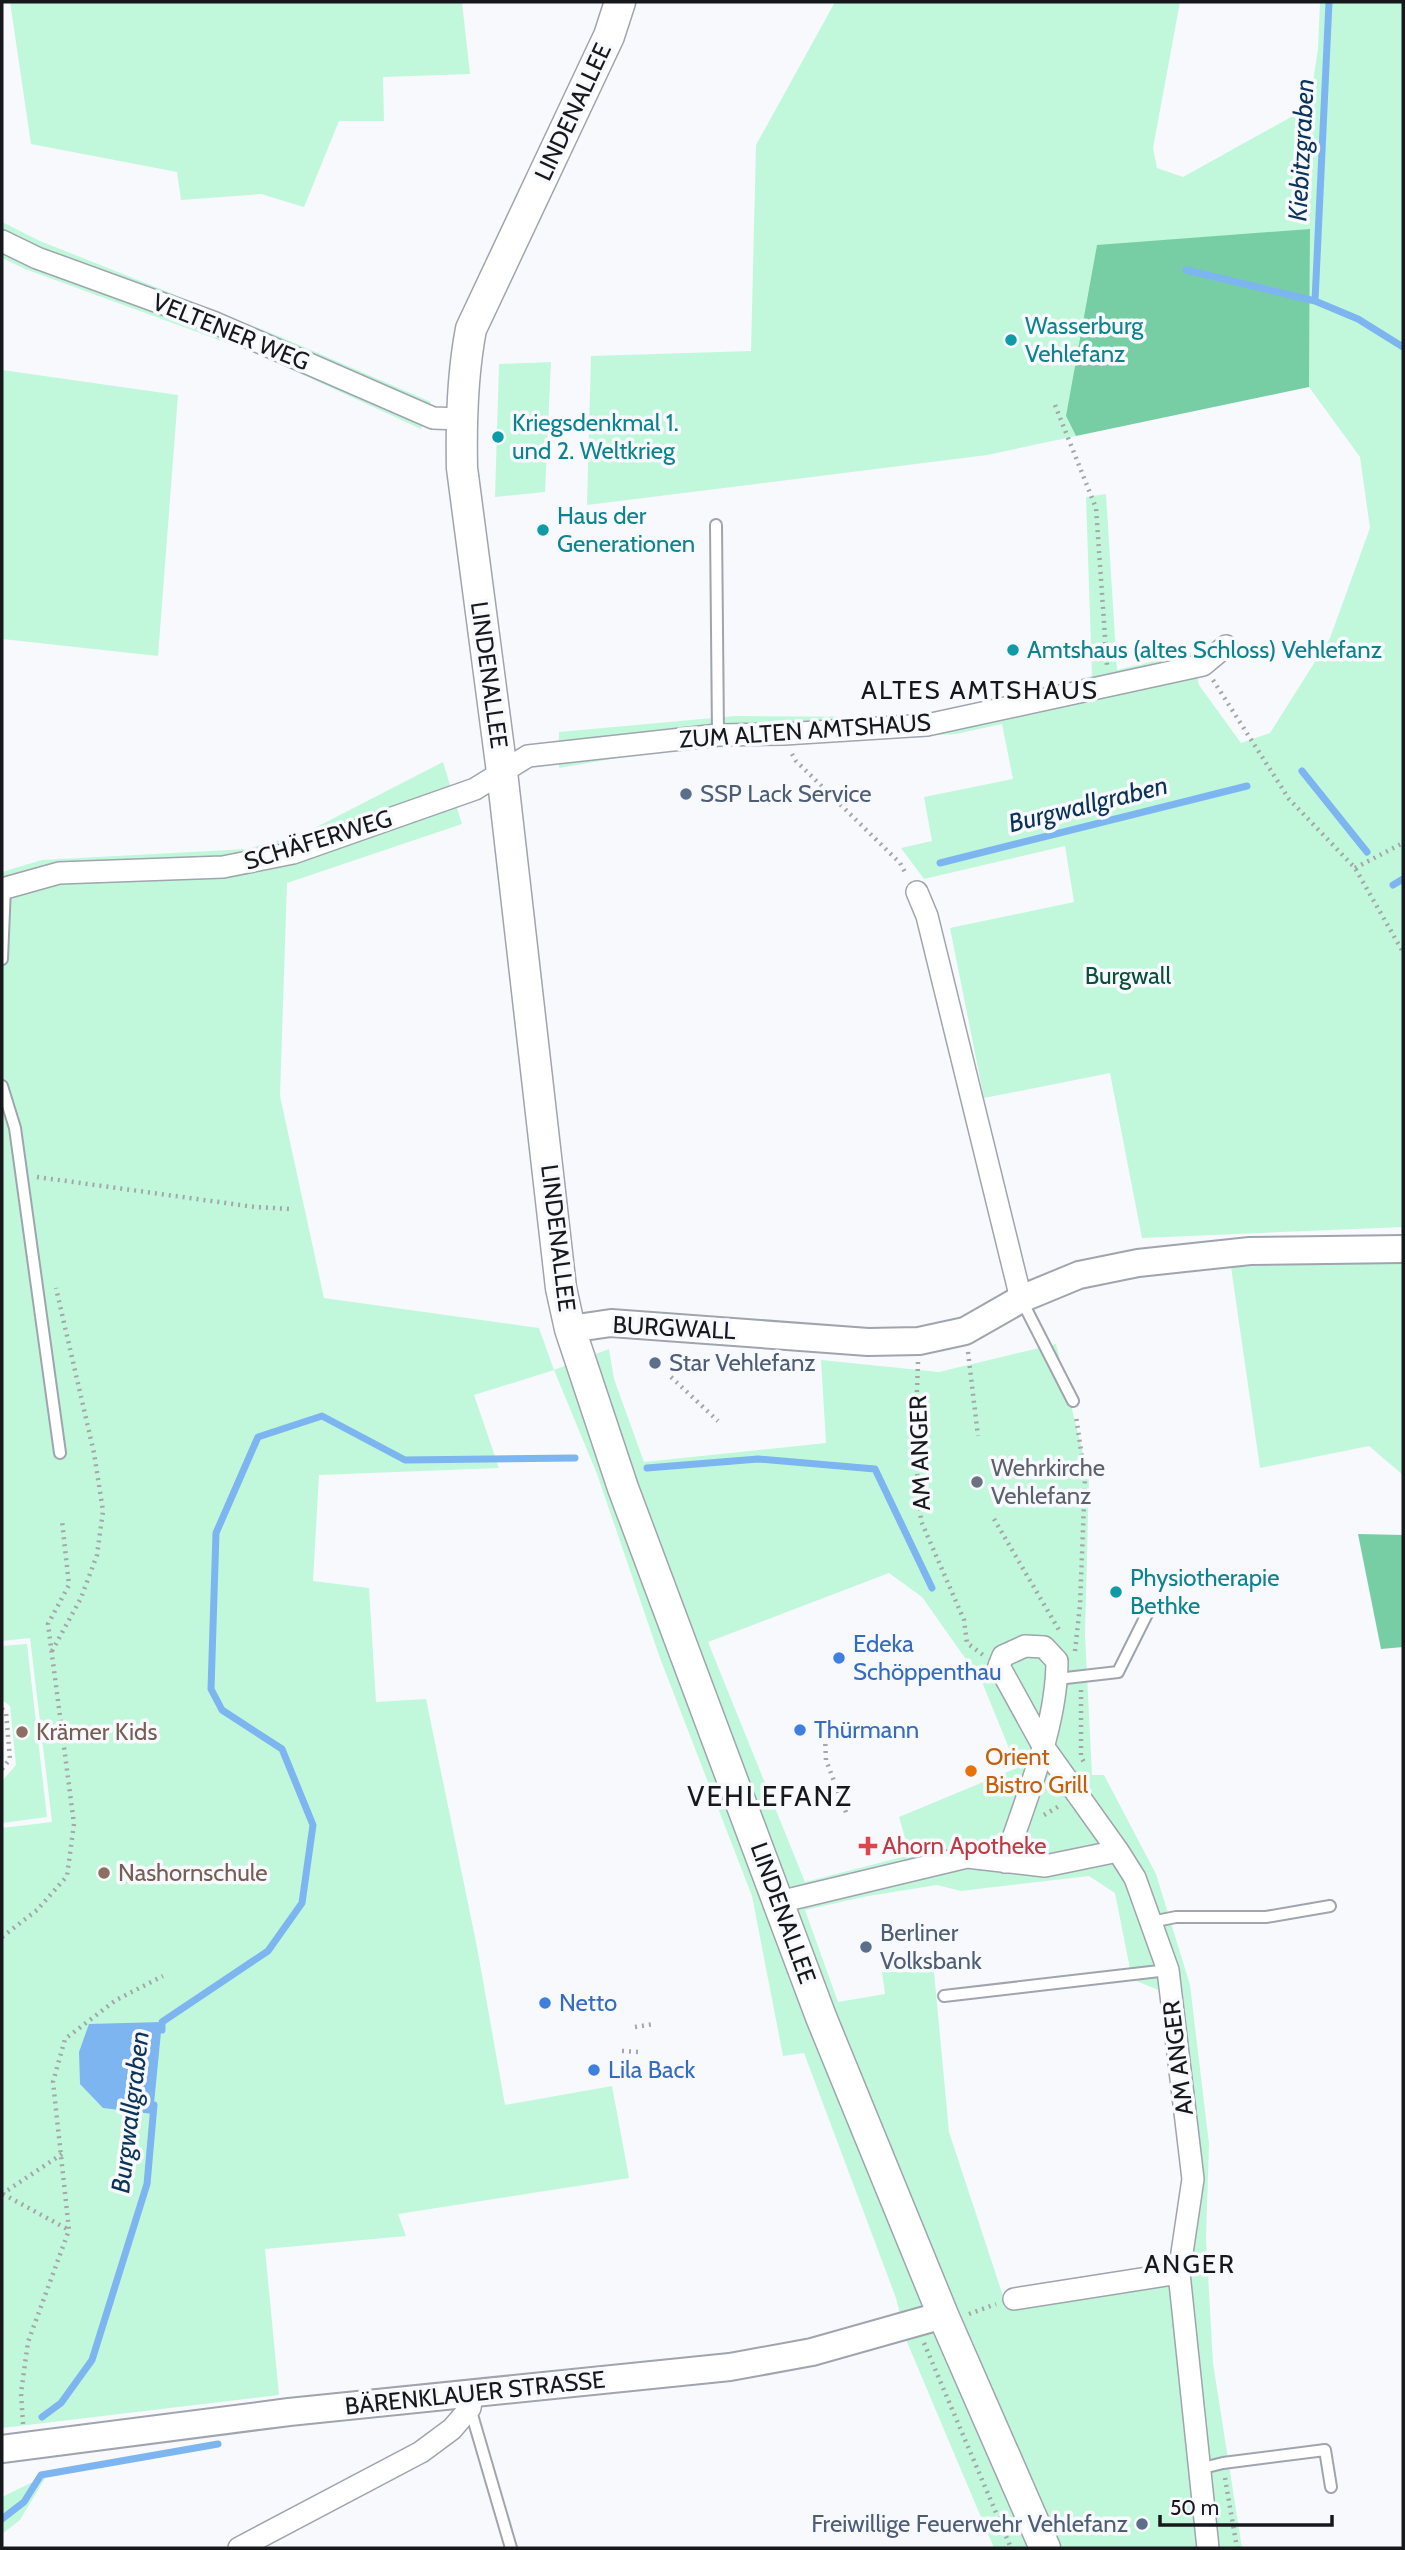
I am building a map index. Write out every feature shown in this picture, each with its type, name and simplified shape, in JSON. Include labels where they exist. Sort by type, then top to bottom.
[{"type":"main road","name":"LINDENALLEE","points":[[620,2],[610,36],[471,329],[464,368],[461,419],[463,468],[502,772],[561,1288],[570,1329],[633,1513],[854,2100],[943,2315],[1045,2548]]},
{"type":"street","name":"VELTENER WEG","points":[[2,241],[37,258],[213,322],[433,418],[461,419]]},
{"type":"street","name":"ZUM ALTEN AMTSHAUS","points":[[502,772],[528,756],[718,735],[784,734],[927,725],[1203,665],[1226,646]]},
{"type":"street","name":"SCHÄFERWEG","points":[[3,888],[59,873],[223,867],[293,853],[475,789],[502,772]]},
{"type":"street","points":[[917,892],[927,916],[1021,1299]]},
{"type":"street","name":"BURGWALL","points":[[570,1329],[611,1323],[868,1342],[919,1341],[965,1331],[1021,1299],[1079,1275],[1138,1263],[1250,1251],[1403,1248]]},
{"type":"street","points":[[999,1666],[1003,1656],[1025,1646],[1044,1647],[1057,1661],[1057,1679],[1043,1746],[1004,1862]]},
{"type":"street","name":"AM ANGER","points":[[999,1666],[1043,1746],[1135,1878],[1168,1970],[1193,2179],[1179,2273],[1208,2548]]},
{"type":"street","points":[[779,1902],[967,1857],[1045,1866],[1118,1851]]},
{"type":"street","points":[[1014,2299],[1179,2273]]},
{"type":"street","name":"BÄRENKLAUER STRASSE","points":[[13,2447],[289,2412],[471,2401],[730,2367],[812,2352],[943,2315]]},
{"type":"street","points":[[239,2548],[421,2452],[452,2429],[471,2401]]},
{"type":"lane","points":[[716,525],[718,735]]},
{"type":"lane","points":[[2,959],[3,888]]},
{"type":"lane","points":[[2,1086],[15,1128],[60,1453]]},
{"type":"lane","points":[[1021,1299],[1073,1401]]},
{"type":"lane","points":[[1057,1679],[1118,1672],[1147,1614]]},
{"type":"lane","points":[[1151,1922],[1176,1917],[1266,1917],[1330,1906]]},
{"type":"lane","points":[[944,1996],[1168,1970]]},
{"type":"lane","points":[[471,2401],[510,2548]]},
{"type":"lane","points":[[1199,2469],[1223,2463],[1325,2450],[1331,2487]]},
{"type":"path","points":[[1055,405],[1096,509],[1109,687]]},
{"type":"path","points":[[1203,665],[1289,799],[1355,868],[1403,952]]},
{"type":"path","points":[[784,734],[796,761],[900,863],[917,892]]},
{"type":"path","points":[[1355,868],[1403,843]]},
{"type":"path","points":[[29,1175],[255,1207],[291,1209]]},
{"type":"path","points":[[965,1331],[978,1436]]},
{"type":"path","name":"AM ANGER","points":[[919,1341],[915,1447],[921,1521],[964,1620],[967,1643],[999,1666]]},
{"type":"path","points":[[671,1377],[718,1421]]},
{"type":"path","points":[[1067,1644],[1074,1656],[1080,1605],[1085,1478],[1073,1401]]},
{"type":"path","points":[[994,1519],[1061,1633]]},
{"type":"path","points":[[2,1937],[37,1910],[67,1876],[74,1824],[48,1624],[69,1585],[62,1521]]},
{"type":"path","points":[[2,1709],[6,1712],[10,1759],[2,1769]]},
{"type":"path","points":[[825,1737],[826,1760],[848,1815]]},
{"type":"path","points":[[13,2447],[28,2342],[69,2230],[53,2081],[65,2039],[116,2000],[163,1976]]},
{"type":"path","points":[[635,2027],[654,2024]]},
{"type":"path","points":[[622,2051],[639,2052]]},
{"type":"path","points":[[62,2154],[2,2194],[69,2230]]},
{"type":"green space","points":[[10,2],[462,2],[470,74],[383,77],[384,121],[339,121],[304,207],[261,194],[181,200],[177,172],[31,144]]},
{"type":"green space","name":"Burgwall","points":[[835,2],[1180,2],[1153,148],[1157,168],[1183,177],[1309,107],[1318,49],[1320,2],[1403,2],[1403,1227],[1142,1238],[1110,1073],[984,1098],[950,928],[1074,902],[1065,846],[924,879],[901,848],[932,841],[924,797],[1013,779],[1002,724],[956,734],[658,751],[559,768],[559,732],[735,716],[922,717],[1092,676],[1086,497],[1106,494],[1117,670],[1192,652],[1199,685],[1241,743],[1270,733],[1330,638],[1370,528],[1360,457],[1309,387],[1310,229],[1066,416],[1076,436],[987,455],[587,505],[591,356],[751,351],[756,145]]},
{"type":"green space","points":[[2,222],[40,241],[276,335],[431,402],[421,429],[260,355],[25,269],[2,258]]},
{"type":"green space","points":[[1310,229],[1309,387],[1076,436],[1066,416],[1097,245]]},
{"type":"green space","points":[[551,362],[545,492],[495,497],[499,364]]},
{"type":"green space","points":[[2,370],[178,395],[158,656],[2,639]]},
{"type":"green space","points":[[443,762],[462,824],[287,883],[280,1096],[324,1298],[539,1328],[554,1370],[474,1395],[499,1468],[319,1475],[313,1581],[369,1588],[376,1702],[426,1699],[477,1947],[505,2105],[612,2086],[629,2178],[398,2214],[406,2236],[265,2249],[279,2395],[2,2428],[2,1828],[52,1822],[30,1638],[2,1641],[2,872],[42,860],[247,849],[305,833]]},
{"type":"green space","points":[[1403,1261],[1403,1475],[1369,1446],[1260,1468],[1231,1267]]},
{"type":"green space","name":"VEHLEFANZ","points":[[1056,1344],[1089,1478],[1085,1635],[1092,1775],[1104,1775],[1156,1874],[1190,1985],[1209,2144],[1206,2239],[1213,2363],[1242,2548],[994,2548],[907,2342],[896,2298],[804,2053],[783,2056],[752,1896],[660,1658],[597,1474],[554,1370],[609,1349],[614,1379],[644,1462],[826,1443],[821,1360],[939,1372]],"holes":[[[889,1573],[922,1597],[982,1682],[1017,1768],[899,1817],[910,1855],[805,1882],[708,1642]],[[1089,1876],[1115,1893],[1132,1979],[1163,1992],[1183,2172],[1167,2284],[1007,2308],[949,2132],[934,1972],[882,1972],[885,1994],[838,2002],[805,1910],[937,1885],[961,1891]]]},
{"type":"green space","points":[[1358,1534],[1403,1535],[1403,1647],[1381,1649]]},
{"type":"green space","name":"Krämer Kids","points":[[27,1644],[47,1817],[2,1823],[2,1781],[16,1765],[10,1706],[2,1700],[2,1646]]},
{"type":"green space","points":[[47,2475],[20,2520],[2,2534],[2,2497]]},
{"type":"water","points":[[162,2022],[153,2114],[103,2108],[80,2084],[79,2052],[89,2024]]},
{"type":"waterway","name":"Kiebitzgraben","points":[[1315,301],[1329,2]]},
{"type":"waterway","name":"Kiebitzgraben","points":[[1186,270],[1315,301],[1358,319],[1403,347]]},
{"type":"waterway","name":"Burgwallgraben","points":[[1302,771],[1367,852]]},
{"type":"waterway","name":"Burgwallgraben","points":[[940,863],[1247,786]]},
{"type":"waterway","name":"Burgwallgraben","points":[[1393,885],[1403,879]]},
{"type":"waterway","name":"Burgwallgraben","points":[[162,2030],[162,2022],[268,1951],[302,1903],[313,1825],[282,1749],[222,1710],[211,1689],[216,1533],[258,1437],[322,1416],[405,1460],[575,1458]]},
{"type":"waterway","name":"Burgwallgraben","points":[[647,1468],[758,1459],[875,1469],[932,1588]]},
{"type":"waterway","name":"Burgwallgraben","points":[[42,2417],[61,2403],[92,2360],[147,2184],[154,2105]]},
{"type":"waterway","name":"Burgwallgraben","points":[[2,2519],[24,2502],[41,2475],[218,2444]]},
{"type":"place","name":"Wasserburg Vehlefanz","points":[[1011,340]]},
{"type":"place","name":"Kriegsdenkmal 1. und 2. Weltkrieg","points":[[498,437]]},
{"type":"place","name":"Haus der Generationen","points":[[543,530]]},
{"type":"place","name":"Amtshaus (altes Schloss) Vehlefanz","points":[[1013,650]]},
{"type":"place","name":"SSP Lack Service","points":[[686,794]]},
{"type":"place","name":"Star Vehlefanz","points":[[655,1363]]},
{"type":"place","name":"Wehrkirche Vehlefanz","points":[[977,1482]]},
{"type":"place","name":"Physiotherapie Bethke","points":[[1116,1592]]},
{"type":"place","name":"Edeka Schöppenthau","points":[[839,1658]]},
{"type":"place","name":"Thürmann","points":[[800,1730]]},
{"type":"place","name":"Krämer Kids","points":[[22,1732]]},
{"type":"place","name":"Orient Bistro Grill","points":[[971,1771]]},
{"type":"place","name":"Ahorn Apotheke","points":[[868,1846]]},
{"type":"place","name":"Nashornschule","points":[[104,1873]]},
{"type":"place","name":"Berliner Volksbank","points":[[866,1947]]},
{"type":"place","name":"Netto","points":[[545,2003]]},
{"type":"place","name":"Lila Back","points":[[594,2070]]},
{"type":"place","name":"Freiwillige Feuerwehr Vehlefanz","points":[[1142,2524]]},
{"type":"district","name":"ALTES AMTSHAUS","points":[[980,690]]},
{"type":"district","name":"VEHLEFANZ","points":[[770,1796]]},
{"type":"district","name":"ANGER","points":[[1190,2264]]}]
